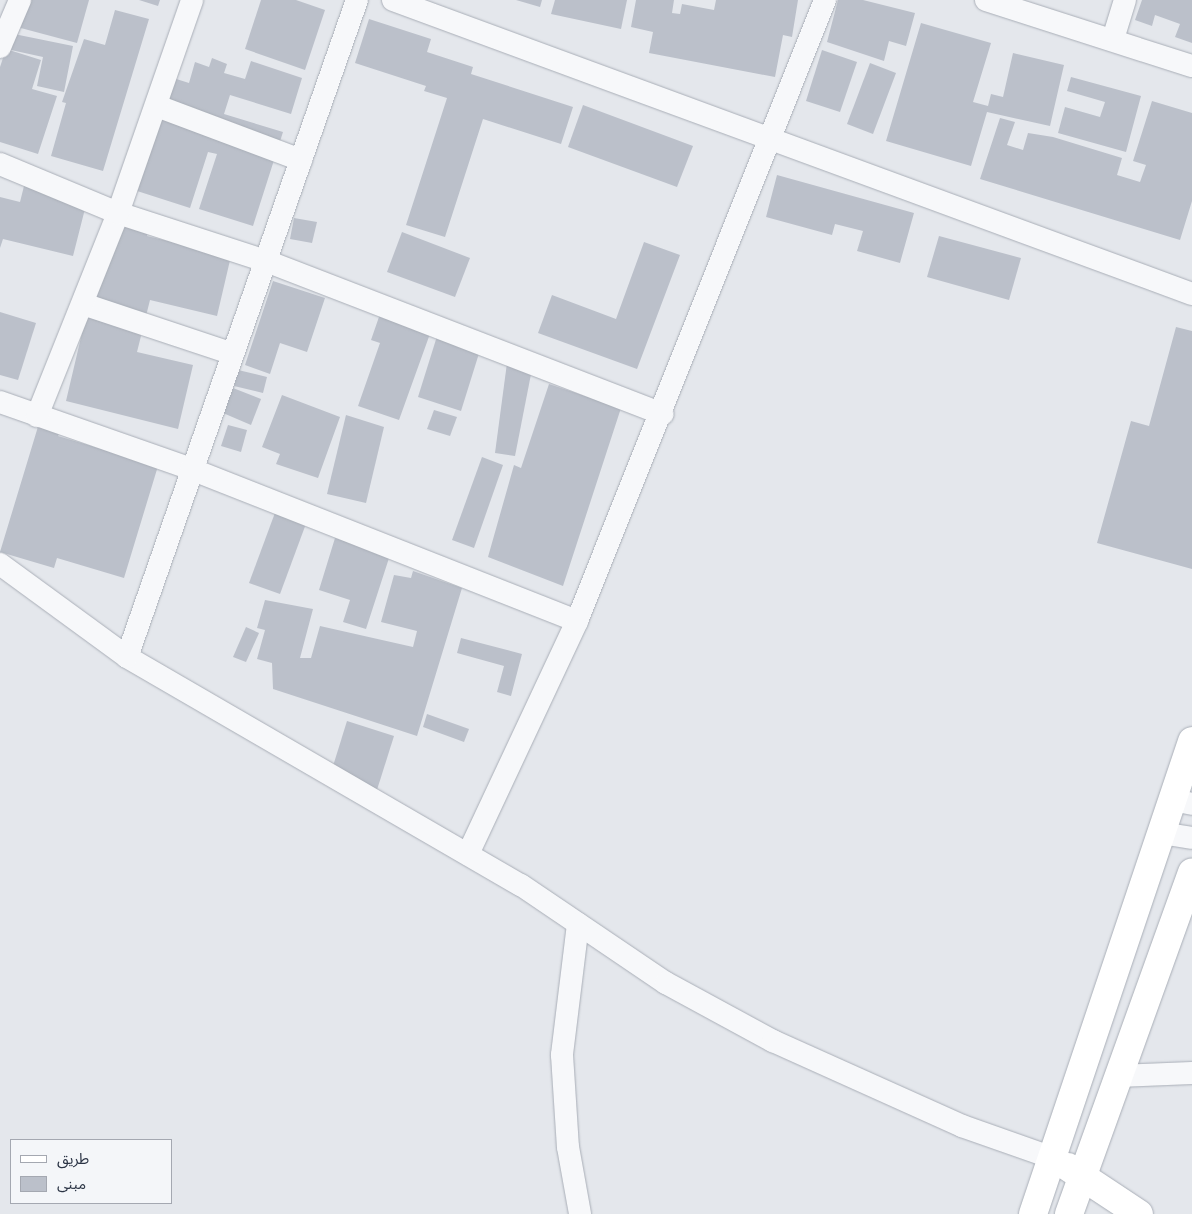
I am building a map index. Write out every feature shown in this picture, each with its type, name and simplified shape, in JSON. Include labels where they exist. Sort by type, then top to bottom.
[{"type":"main road","points":[[1032,1214],[1053,1158],[1161,833],[1182,802],[1192,741]]},
{"type":"main road","points":[[1069,1214],[1192,873]]},
{"type":"main road","points":[[1053,1158],[1082,1175],[1139,1214]]},
{"type":"street","points":[[0,47],[20,0]]},
{"type":"street","points":[[37,416],[118,213],[157,106],[192,0]]},
{"type":"street","points":[[127,657],[191,469],[357,0]]},
{"type":"street","points":[[393,0],[1192,294]]},
{"type":"street","points":[[468,854],[577,621],[662,414],[825,0]]},
{"type":"street","points":[[986,0],[1114,39],[1192,66]]},
{"type":"street","points":[[1114,39],[1125,0]]},
{"type":"street","points":[[157,106],[301,160]]},
{"type":"street","points":[[0,164],[118,213],[266,261],[662,414]]},
{"type":"street","points":[[83,304],[233,354]]},
{"type":"street","points":[[0,402],[191,469],[577,621]]},
{"type":"street","points":[[0,564],[127,657],[468,854],[666,983],[773,1042],[962,1126],[1053,1158]]},
{"type":"street","points":[[1161,833],[1192,838]]},
{"type":"street","points":[[578,924],[562,1056],[568,1147],[580,1214]]},
{"type":"street","points":[[1118,1076],[1192,1073]]},
{"type":"building","points":[[24,0],[89,0],[77,43],[17,27]]},
{"type":"building","points":[[139,0],[160,0],[158,6]]},
{"type":"building","points":[[261,0],[296,0],[325,10],[305,70],[245,49]]},
{"type":"building","points":[[516,0],[542,0],[540,7]]},
{"type":"building","points":[[555,0],[627,0],[621,29],[551,14]]},
{"type":"building","points":[[636,0],[674,0],[672,13],[680,14],[682,4],[714,10],[716,0],[798,0],[792,37],[783,35],[775,77],[649,53],[653,32],[631,27]]},
{"type":"building","points":[[838,0],[863,0],[915,13],[906,46],[889,41],[884,61],[827,42]]},
{"type":"building","points":[[1142,0],[1192,0],[1192,43],[1175,37],[1180,24],[1155,15],[1152,26],[1135,20]]},
{"type":"building","points":[[115,10],[149,19],[103,171],[51,156],[66,103],[62,102],[84,39],[105,45]]},
{"type":"building","points":[[369,19],[431,39],[427,52],[473,67],[471,74],[573,107],[561,144],[483,119],[445,237],[406,225],[447,98],[424,91],[426,86],[355,63]]},
{"type":"building","points":[[921,23],[991,43],[973,102],[988,106],[991,94],[1003,97],[1013,53],[1064,65],[1050,126],[987,112],[971,166],[886,141]]},
{"type":"building","points":[[14,34],[73,46],[64,92],[37,86],[43,57],[11,50]]},
{"type":"building","points":[[6,49],[41,60],[32,89],[57,96],[38,154],[0,142],[0,67]]},
{"type":"building","points":[[822,50],[857,62],[840,112],[806,101]]},
{"type":"building","points":[[212,58],[227,64],[224,73],[245,79],[251,61],[302,78],[291,114],[230,95],[224,114],[283,132],[253,226],[199,209],[217,154],[208,152],[190,208],[134,190],[170,77],[189,83],[195,62],[209,67]]},
{"type":"building","points":[[870,63],[896,73],[873,134],[847,124]]},
{"type":"building","points":[[1071,77],[1141,96],[1126,152],[1058,133],[1065,107],[1100,117],[1105,102],[1067,91]]},
{"type":"building","points":[[1152,101],[1192,113],[1192,201],[1180,240],[980,179],[1000,118],[1015,122],[1007,145],[1023,150],[1028,133],[1053,137],[1122,158],[1117,175],[1140,182],[1146,165],[1133,161]]},
{"type":"building","points":[[583,105],[693,146],[677,187],[568,147]]},
{"type":"building","points":[[777,175],[914,213],[900,263],[857,251],[863,231],[835,224],[832,235],[766,217]]},
{"type":"building","points":[[25,182],[88,197],[73,256],[3,239],[0,248],[0,197],[20,202]]},
{"type":"building","points":[[110,214],[150,223],[147,236],[231,256],[217,316],[150,300],[137,352],[193,365],[178,429],[66,401]]},
{"type":"building","points":[[294,218],[317,222],[312,243],[290,239]]},
{"type":"building","points":[[402,232],[470,258],[455,297],[387,272]]},
{"type":"building","points":[[939,236],[1021,258],[1009,300],[927,277]]},
{"type":"building","points":[[644,242],[680,255],[637,369],[538,333],[552,295],[616,319]]},
{"type":"building","points":[[273,281],[325,298],[307,352],[280,343],[270,374],[245,365]]},
{"type":"building","points":[[0,312],[36,323],[18,380],[0,375]]},
{"type":"building","points":[[380,314],[431,331],[399,420],[358,406],[380,343],[371,340]]},
{"type":"building","points":[[1176,327],[1192,331],[1192,569],[1097,543],[1131,421],[1149,426]]},
{"type":"building","points":[[438,333],[481,347],[461,411],[418,397]]},
{"type":"building","points":[[507,363],[532,369],[515,456],[495,453]]},
{"type":"building","points":[[238,370],[267,377],[263,393],[234,386]]},
{"type":"building","points":[[549,384],[621,408],[563,586],[488,557],[514,465],[521,468]]},
{"type":"building","points":[[233,388],[261,399],[251,425],[223,413]]},
{"type":"building","points":[[282,395],[340,417],[318,478],[276,464],[280,454],[262,447]]},
{"type":"building","points":[[434,410],[457,417],[450,436],[427,429]]},
{"type":"building","points":[[346,415],[384,427],[366,503],[327,494]]},
{"type":"building","points":[[40,420],[62,426],[58,436],[158,466],[124,578],[57,558],[54,568],[0,552]]},
{"type":"building","points":[[228,425],[247,430],[241,452],[221,446]]},
{"type":"building","points":[[482,457],[503,465],[474,548],[452,540]]},
{"type":"building","points":[[276,510],[307,521],[280,594],[249,583]]},
{"type":"building","points":[[335,538],[390,555],[366,629],[343,622],[350,600],[319,590]]},
{"type":"building","points":[[413,571],[462,588],[417,736],[273,689],[272,663],[257,659],[265,630],[257,628],[265,600],[313,609],[300,658],[311,658],[320,626],[413,647],[417,631],[381,622],[394,575],[411,578]]},
{"type":"building","points":[[246,627],[259,633],[246,662],[233,657]]},
{"type":"building","points":[[461,638],[522,654],[511,696],[497,692],[504,666],[457,653]]},
{"type":"building","points":[[427,714],[469,729],[464,742],[423,727]]},
{"type":"building","points":[[347,721],[394,736],[376,793],[329,779]]}]
